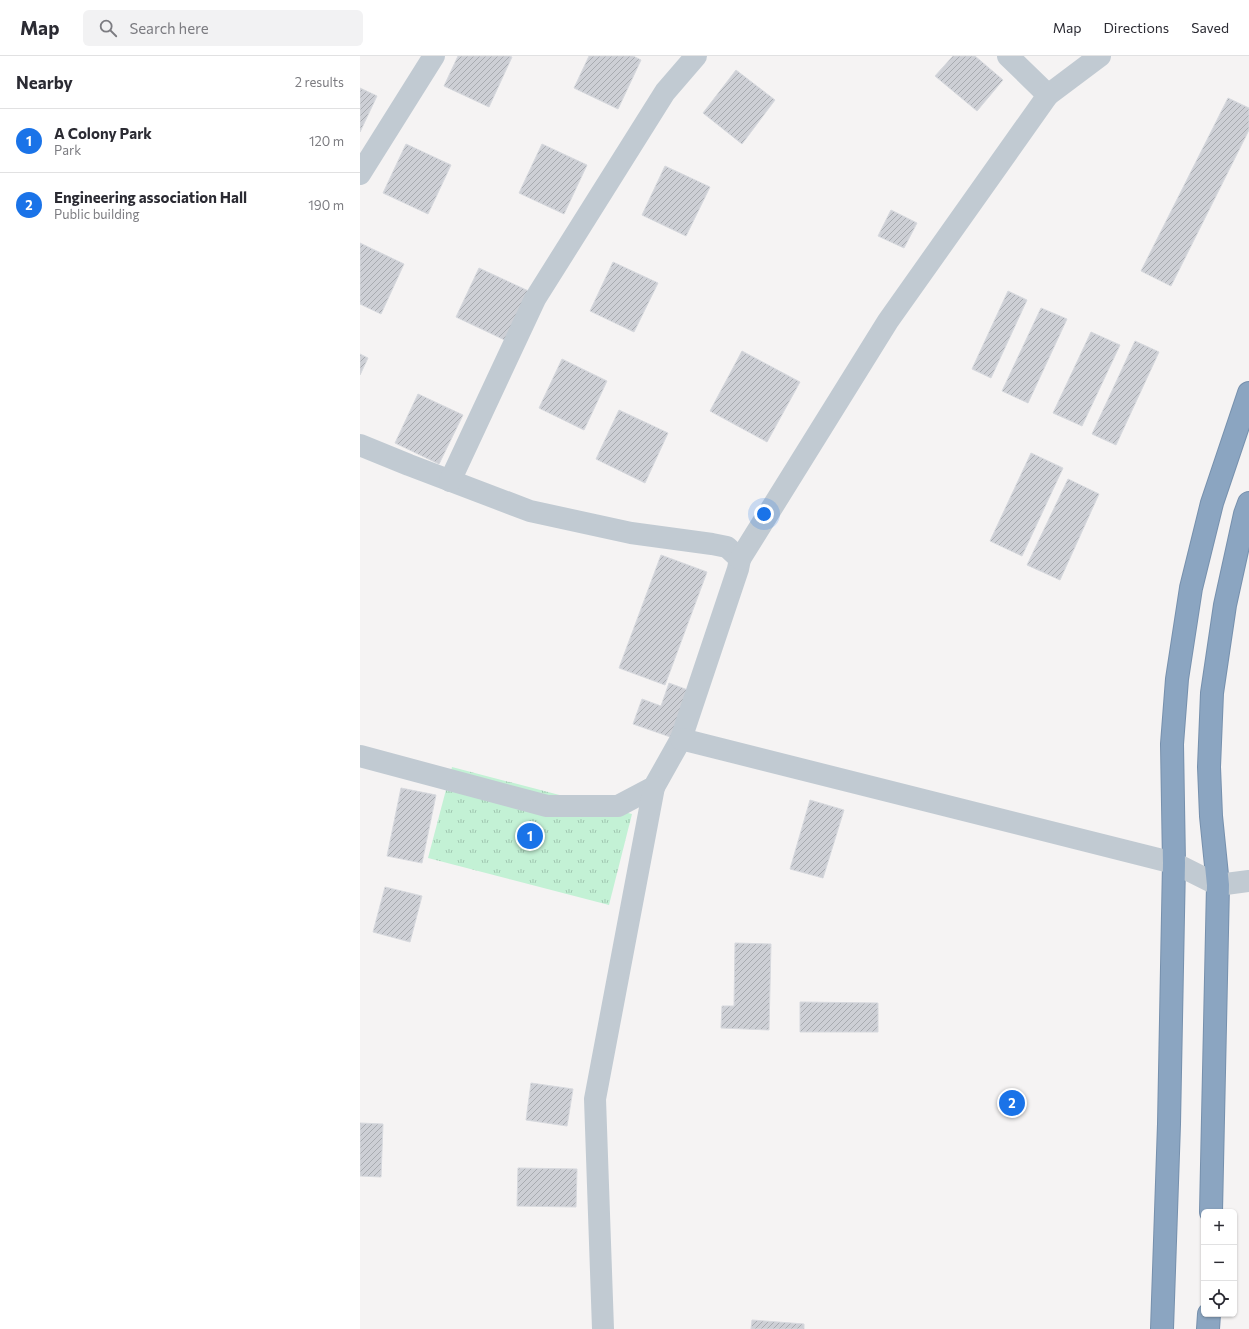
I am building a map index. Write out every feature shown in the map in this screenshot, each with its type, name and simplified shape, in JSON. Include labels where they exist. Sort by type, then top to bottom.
[{"type":"highway","points":[[1162,1329],[1169,1124],[1174,864],[1172,744],[1177,679],[1191,588],[1212,503],[1249,393]]},
{"type":"highway","points":[[1211,1209],[1218,885],[1211,816],[1209,767],[1212,693],[1225,605],[1245,514],[1249,503]]},
{"type":"highway","points":[[1208,1329],[1209,1317]]},
{"type":"street","points":[[360,174],[434,56]]},
{"type":"street","points":[[450,481],[535,298],[665,92],[696,56]]},
{"type":"street","points":[[1008,56],[1048,96]]},
{"type":"street","points":[[603,1329],[595,1099],[654,787],[681,739],[738,569],[740,559],[888,321],[1048,96],[1100,56]]},
{"type":"street","points":[[360,445],[530,511],[631,533],[712,544],[728,548],[740,559]]},
{"type":"street","points":[[681,739],[1174,864],[1218,885],[1249,881]]},
{"type":"street","points":[[360,756],[547,806],[618,806],[654,787]]},
{"type":"green space","points":[[452,767],[632,814],[609,905],[428,858]]},
{"type":"building","points":[[458,56],[512,57],[489,107],[444,86]]},
{"type":"building","points":[[589,56],[633,56],[641,60],[618,109],[574,88]]},
{"type":"building","points":[[953,56],[975,56],[1003,80],[977,111],[935,76]]},
{"type":"building","points":[[736,70],[775,100],[742,144],[703,113]]},
{"type":"building","points":[[360,88],[377,96],[360,132]]},
{"type":"building","points":[[1228,98],[1249,108],[1249,130],[1171,286],[1141,271]]},
{"type":"building","points":[[406,144],[451,165],[428,214],[383,193]]},
{"type":"building","points":[[542,144],[587,165],[564,214],[519,193]]},
{"type":"building","points":[[665,166],[710,187],[686,236],[642,215]]},
{"type":"building","points":[[891,210],[917,223],[904,248],[878,236]]},
{"type":"building","points":[[360,243],[404,264],[381,314],[360,304]]},
{"type":"building","points":[[613,262],[658,283],[634,332],[590,311]]},
{"type":"building","points":[[479,268],[535,294],[511,343],[456,317]]},
{"type":"building","points":[[1008,291],[1027,300],[991,378],[972,369]]},
{"type":"building","points":[[1041,308],[1067,319],[1028,403],[1002,391]]},
{"type":"building","points":[[1091,332],[1120,345],[1082,426],[1053,413]]},
{"type":"building","points":[[1135,341],[1159,352],[1116,445],[1092,434]]},
{"type":"building","points":[[742,351],[800,382],[767,442],[710,411]]},
{"type":"building","points":[[360,354],[368,358],[360,375]]},
{"type":"building","points":[[562,359],[607,381],[584,430],[539,408]]},
{"type":"building","points":[[418,394],[463,415],[439,464],[395,443]]},
{"type":"building","points":[[619,410],[668,433],[645,483],[596,459]]},
{"type":"building","points":[[1031,453],[1063,468],[1022,556],[990,541]]},
{"type":"building","points":[[1068,479],[1099,494],[1060,580],[1027,565]]},
{"type":"building","points":[[661,555],[707,572],[665,685],[619,668]]},
{"type":"building","points":[[669,683],[696,693],[679,740],[633,724],[642,699],[661,706]]},
{"type":"building","points":[[401,788],[436,795],[422,863],[387,856]]},
{"type":"building","points":[[810,800],[844,810],[823,878],[790,869]]},
{"type":"building","points":[[385,887],[422,896],[410,942],[373,932]]},
{"type":"building","points":[[735,943],[771,944],[769,1030],[721,1028],[722,1006],[734,1006]]},
{"type":"building","points":[[800,1002],[878,1003],[878,1032],[800,1032]]},
{"type":"building","points":[[531,1083],[573,1089],[567,1126],[526,1120]]},
{"type":"building","points":[[360,1123],[383,1124],[381,1177],[360,1176]]},
{"type":"building","points":[[518,1168],[577,1169],[576,1207],[517,1206]]},
{"type":"building","points":[[752,1320],[804,1324],[804,1329],[751,1329]]},
{"type":"place","name":"A Colony Park","points":[[530,836]]},
{"type":"place","name":"Engineering association Hall","points":[[1012,1103]]}]
